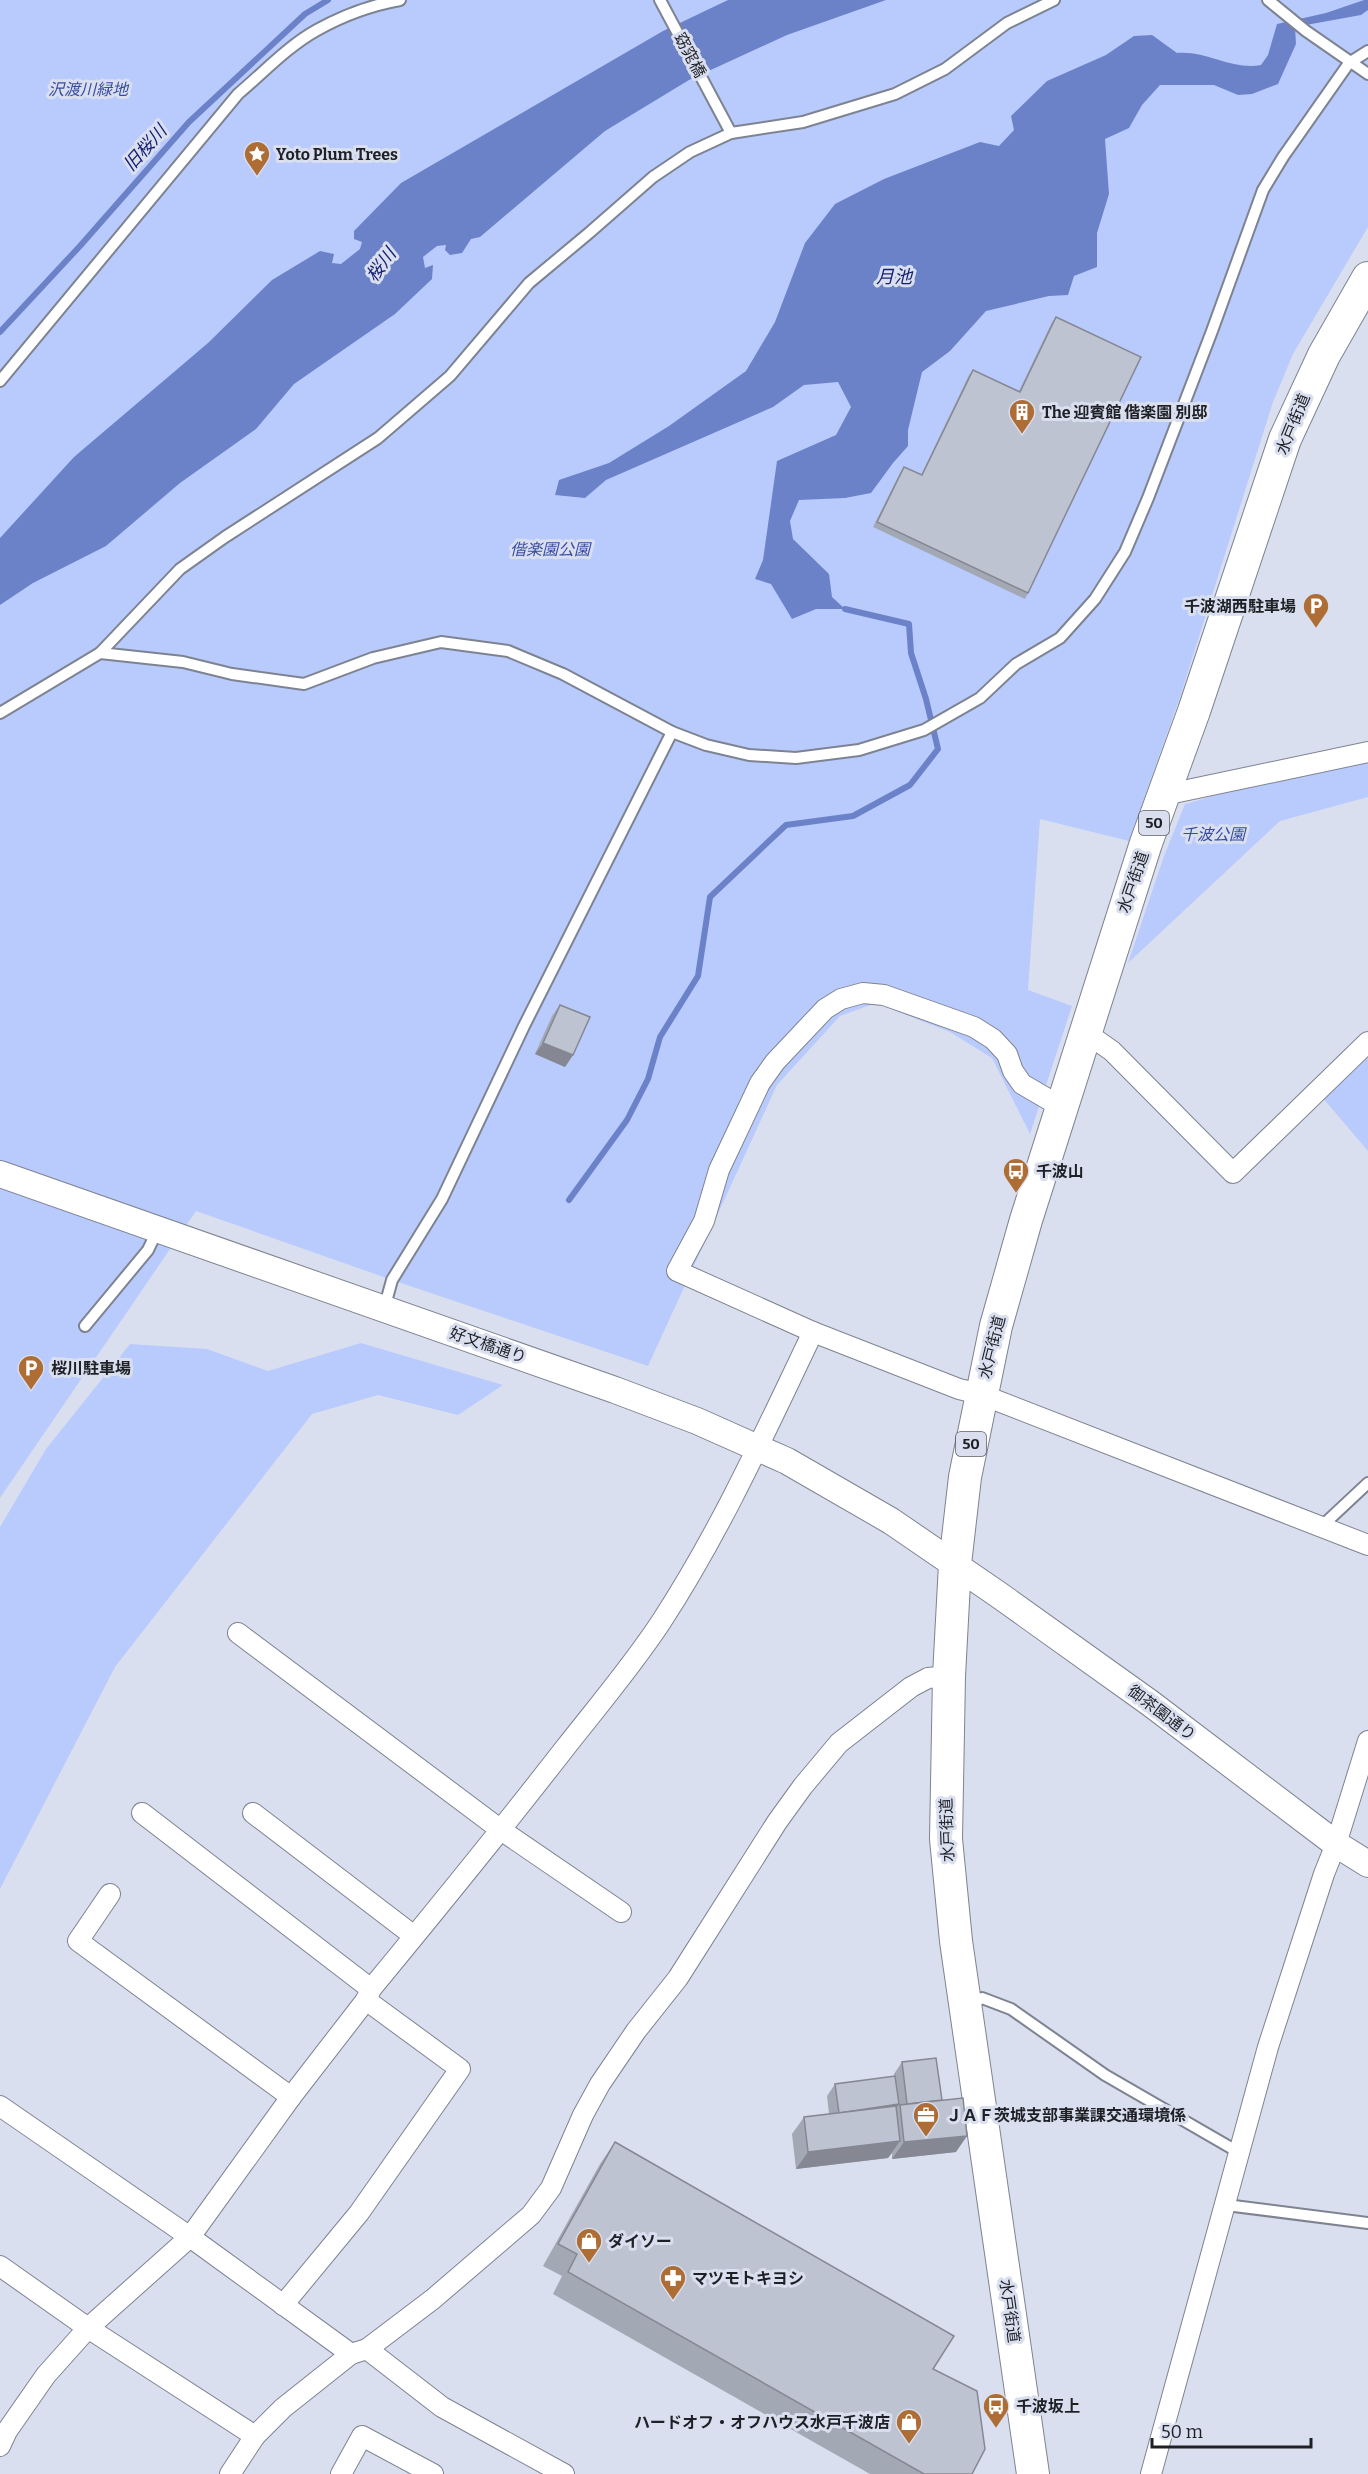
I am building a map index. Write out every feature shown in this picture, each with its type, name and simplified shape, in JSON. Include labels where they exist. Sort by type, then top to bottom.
[{"type":"main road","name":"水戸街道","points":[[1033,2474],[956,1941],[946,1839],[949,1676],[955,1564],[965,1477],[980,1394],[996,1326],[1026,1220],[1085,1032],[1164,795],[1285,439],[1324,355],[1368,278]]},
{"type":"street","points":[[1164,795],[1368,752]]},
{"type":"street","points":[[1063,1108],[1022,1084],[1013,1071],[1007,1054],[993,1040],[974,1027],[884,994],[863,993],[842,999],[825,1009],[775,1062],[760,1083],[719,1170],[704,1221],[677,1271],[813,1332],[959,1389],[980,1394],[1368,1545]]},
{"type":"street","points":[[1085,1032],[1112,1052],[1233,1173],[1368,1042]]},
{"type":"street","name":"好文橋通り","points":[[0,1174],[615,1390],[697,1421],[818,1478],[882,1515],[955,1564]]},
{"type":"street","points":[[2,2435],[46,2374],[88,2328],[190,2237],[368,1994],[635,1661],[662,1621],[716,1529],[746,1467],[758,1448],[813,1332]]},
{"type":"street","name":"御茶園通り","points":[[955,1564],[1149,1703],[1336,1844],[1368,1864]]},
{"type":"street","points":[[238,1633],[501,1830],[621,1912]]},
{"type":"street","points":[[230,2474],[255,2436],[283,2408],[433,2299],[531,2215],[551,2188],[600,2084],[636,2031],[678,1978],[777,1822],[839,1743],[911,1687],[928,1678],[949,1676]]},
{"type":"street","points":[[1151,2474],[1268,2047],[1368,1741]]},
{"type":"street","points":[[142,1813],[460,2069],[359,2213],[283,2305]]},
{"type":"street","points":[[253,1813],[414,1936]]},
{"type":"street","points":[[110,1894],[78,1941],[291,2097]]},
{"type":"street","points":[[0,2106],[190,2237],[283,2305],[442,2407],[564,2474]]},
{"type":"street","points":[[0,2266],[88,2328],[255,2436]]},
{"type":"street","points":[[341,2474],[362,2436],[433,2474]]},
{"type":"lane","points":[[0,381],[238,94],[317,30],[377,4],[400,0]]},
{"type":"lane","name":"窈窕橋","points":[[660,0],[731,133]]},
{"type":"lane","points":[[0,713],[100,653],[180,569],[225,537],[378,438],[450,376],[529,283],[653,177],[690,152],[731,133],[802,122],[895,94],[945,69],[1007,23],[1054,0]]},
{"type":"lane","points":[[1268,0],[1349,63],[1368,74]]},
{"type":"lane","points":[[100,653],[183,662],[232,674],[304,684],[373,658],[441,642],[508,651],[563,674],[672,732],[706,745],[749,755],[796,758],[859,750],[924,730],[980,698],[1016,664],[1060,638],[1095,599],[1125,552],[1212,331],[1263,190],[1283,157],[1349,63],[1368,51]]},
{"type":"lane","points":[[384,1309],[392,1280],[442,1199],[524,1026],[672,732]]},
{"type":"lane","points":[[85,1326],[148,1250],[158,1229]]},
{"type":"lane","points":[[1322,1526],[1368,1483]]},
{"type":"lane","points":[[966,2006],[982,1998],[1011,2009],[1106,2075],[1240,2153]]},
{"type":"lane","points":[[1226,2205],[1368,2223]]},
{"type":"green space","name":"偕楽園公園","points":[[0,0],[1368,0],[1368,227],[1293,354],[1273,402],[1180,697],[1129,841],[1040,819],[1028,990],[1072,1006],[1030,1134],[992,1058],[950,1032],[876,1003],[840,1016],[777,1085],[648,1366],[196,1211],[0,1498]]},
{"type":"green space","name":"千波公園","points":[[1368,752],[1368,797],[1280,821],[1128,963],[1164,856],[1185,804]]},
{"type":"green space","points":[[1368,1042],[1368,1151],[1316,1090]]},
{"type":"green space","points":[[361,1343],[503,1385],[458,1415],[378,1395],[312,1414],[115,1667],[0,1889],[0,1527],[46,1449],[130,1344],[207,1349],[268,1371]]},
{"type":"water","name":"桜川","points":[[728,0],[886,0],[787,35],[689,80],[605,131],[480,237],[471,239],[462,253],[450,255],[445,250],[446,245],[437,246],[423,257],[425,268],[433,265],[432,279],[395,314],[294,384],[256,429],[180,483],[106,546],[33,583],[0,605],[0,538],[74,457],[208,343],[272,280],[320,251],[334,254],[332,263],[341,264],[360,249],[362,242],[354,239],[354,231],[401,183],[663,31]]},
{"type":"water","name":"月池","points":[[1368,0],[1368,10],[1361,15],[1295,27],[1296,44],[1278,84],[1252,94],[1238,95],[1214,85],[1160,85],[1142,105],[1129,128],[1105,139],[1109,194],[1097,233],[1097,267],[1074,276],[1068,295],[1049,296],[986,311],[950,351],[922,372],[908,430],[908,446],[871,493],[845,498],[799,500],[790,521],[793,539],[829,574],[832,597],[845,609],[816,609],[792,619],[771,584],[755,579],[763,560],[777,461],[836,435],[851,407],[838,382],[804,385],[773,407],[606,480],[585,498],[555,495],[559,480],[609,463],[669,426],[746,371],[775,322],[805,243],[835,204],[884,179],[980,142],[999,146],[1014,130],[1011,116],[1047,81],[1106,55],[1134,36],[1152,35],[1177,53],[1199,54],[1241,65],[1261,65],[1268,55],[1277,24],[1326,13]]},
{"type":"building","name":"The 迎賓館 偕楽園 別邸","points":[[1056,317],[1141,357],[1028,593],[877,522],[904,467],[922,475],[973,370],[1020,392]]},
{"type":"building","points":[[560,1005],[590,1017],[573,1055],[543,1043]]},
{"type":"building","points":[[936,2058],[942,2100],[907,2104],[902,2062]]},
{"type":"building","points":[[895,2076],[899,2104],[839,2113],[835,2084]]},
{"type":"building","points":[[963,2098],[967,2136],[904,2142],[900,2105]]},
{"type":"building","points":[[896,2106],[900,2141],[808,2152],[804,2117]]},
{"type":"building","points":[[615,2142],[954,2336],[933,2369],[977,2391],[985,2449],[972,2474],[924,2474],[568,2272],[577,2254],[558,2244]]},
{"type":"waterway","name":"旧桜川","points":[[0,332],[80,246],[189,122],[305,14],[328,0]]},
{"type":"waterway","points":[[569,1200],[627,1120],[648,1079],[660,1037],[698,976],[710,897],[786,825],[853,816],[910,785],[938,749],[926,699],[911,653],[909,624],[845,609]]},
{"type":"place","name":"Yoto Plum Trees","points":[[257,177]]},
{"type":"place","name":"The 迎賓館 偕楽園 別邸","points":[[1022,435]]},
{"type":"place","name":"千波湖西駐車場","points":[[1316,629]]},
{"type":"place","name":"千波山","points":[[1016,1194]]},
{"type":"place","name":"桜川駐車場","points":[[31,1391]]},
{"type":"place","name":"ＪＡＦ茨城支部事業課交通環境係","points":[[926,2138]]},
{"type":"place","name":"ダイソー","points":[[589,2264]]},
{"type":"place","name":"マツモトキヨシ","points":[[673,2301]]},
{"type":"place","name":"千波坂上","points":[[996,2429]]},
{"type":"place","name":"ハードオフ・オフハウス水戸千波店","points":[[909,2445]]},
{"type":"park label","name":"沢渡川緑地","points":[[88,89]]}]
